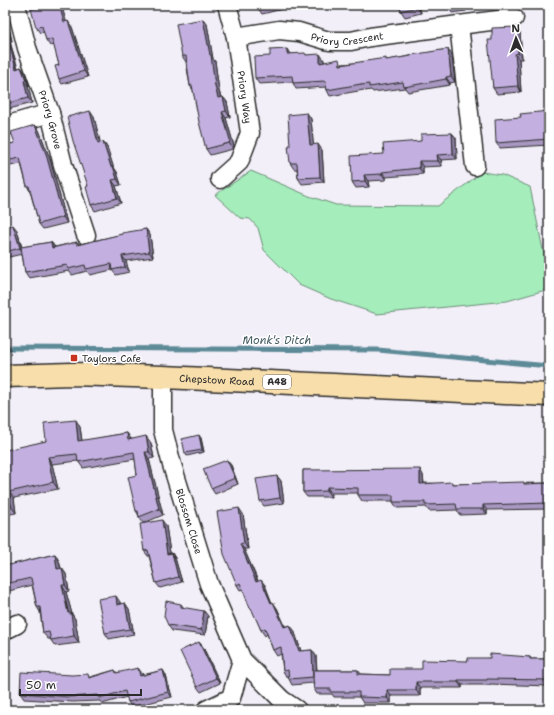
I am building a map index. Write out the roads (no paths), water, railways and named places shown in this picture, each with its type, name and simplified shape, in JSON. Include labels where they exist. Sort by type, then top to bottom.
[{"type":"main road","name":"Chepstow Road","points":[[5,376],[72,374],[163,377],[549,395]]},
{"type":"street","name":"Priory Grove","points":[[16,5],[27,48],[50,113],[63,165],[86,235]]},
{"type":"street","name":"Priory Way","points":[[220,179],[239,162],[250,133],[236,37],[227,5]]},
{"type":"street","name":"Priory Crescent","points":[[236,37],[279,30],[299,32],[329,40],[351,41],[370,37],[514,18]]},
{"type":"street","points":[[459,25],[475,166]]},
{"type":"street","points":[[5,126],[50,113]]},
{"type":"street","name":"Blossom Close","points":[[163,377],[163,430],[172,465],[209,584],[242,660],[282,700],[297,710]]},
{"type":"street","points":[[206,710],[231,698],[242,660]]},
{"type":"waterway","name":"Monk's Ditch","points":[[5,348],[378,350],[549,366]]},
{"type":"place","name":"Taylors Cafe","points":[[74,358]]}]
